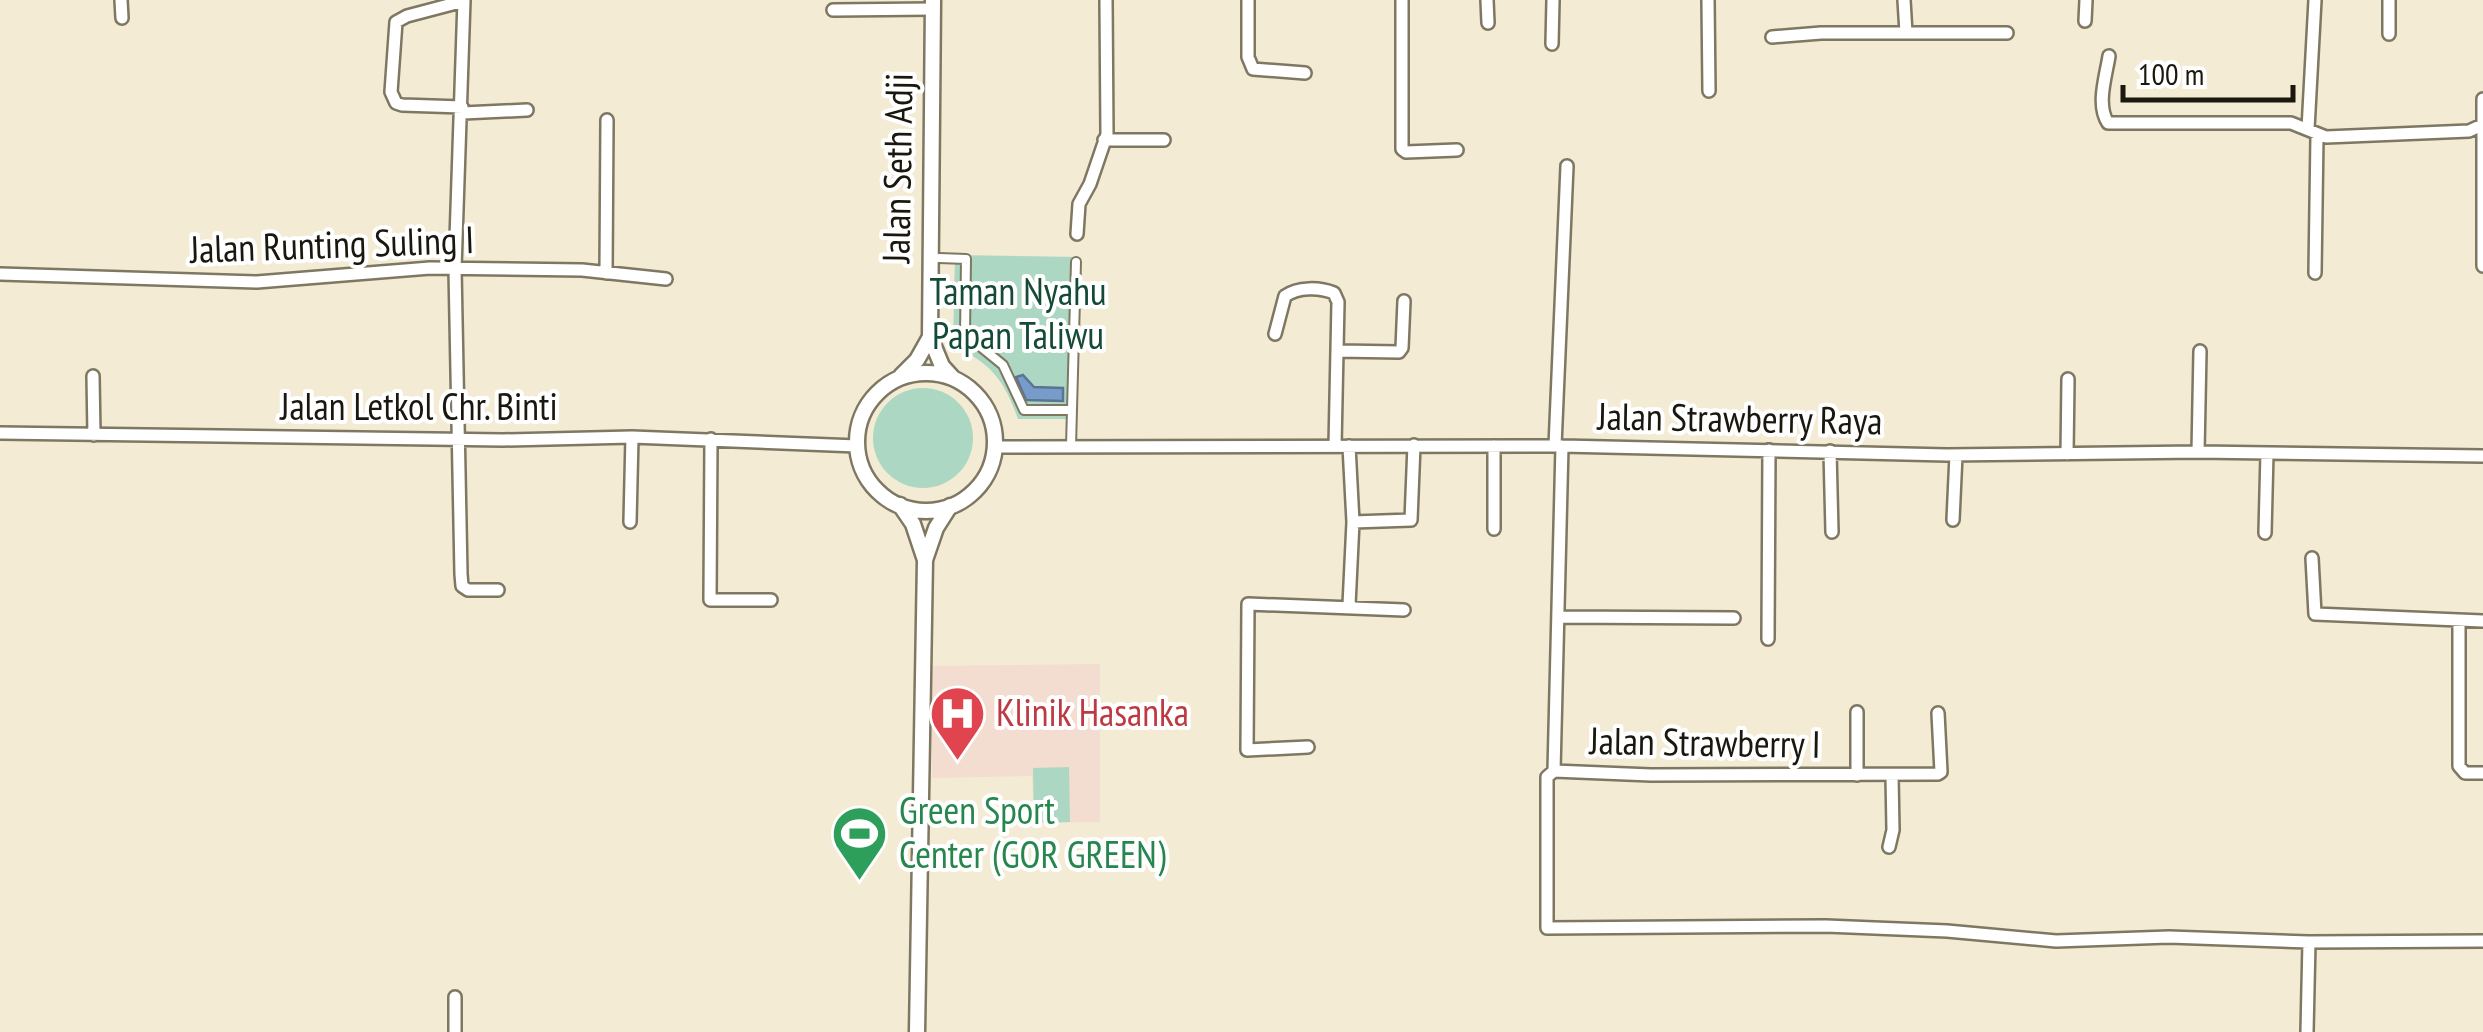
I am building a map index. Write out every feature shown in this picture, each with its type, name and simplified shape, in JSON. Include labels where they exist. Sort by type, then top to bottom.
[{"type":"street","points":[[121,0],[122,18]]},
{"type":"street","points":[[1077,234],[1079,204],[1104,140],[1106,0]]},
{"type":"street","points":[[1248,0],[1248,57],[1253,70],[1306,73]]},
{"type":"street","points":[[1402,0],[1402,149],[1457,150]]},
{"type":"street","points":[[1487,0],[1488,23]]},
{"type":"street","points":[[1552,44],[1554,0]]},
{"type":"street","points":[[1708,0],[1709,91]]},
{"type":"street","points":[[1904,0],[1906,33]]},
{"type":"street","points":[[2086,0],[2086,21]]},
{"type":"street","points":[[2314,273],[2315,0]]},
{"type":"street","points":[[2388,0],[2389,34]]},
{"type":"street","points":[[498,590],[468,590],[462,586],[456,438],[456,268],[463,110],[464,1],[396,22],[391,92],[396,103],[463,110],[528,110]]},
{"type":"street","points":[[833,10],[933,4]]},
{"type":"street","name":"Jalan Seth Adji","points":[[930,337],[933,4]]},
{"type":"street","points":[[1772,37],[2007,33]]},
{"type":"street","points":[[2109,56],[2103,101],[2103,115],[2108,123],[2291,124],[2312,132],[2469,131],[2482,125]]},
{"type":"street","points":[[2483,99],[2483,266]]},
{"type":"street","points":[[606,273],[607,120]]},
{"type":"street","points":[[1104,140],[1164,140]]},
{"type":"street","name":"Jalan Strawberry I","points":[[1567,166],[1554,771],[1929,776],[1940,772],[1938,713]]},
{"type":"street","points":[[939,258],[966,259],[965,334],[1003,364],[1024,410],[1072,410]]},
{"type":"street","points":[[1071,446],[1076,262]]},
{"type":"street","name":"Jalan Runting Suling I","points":[[0,274],[257,282],[456,268],[666,279]]},
{"type":"street","points":[[1275,334],[1285,296],[1297,290],[1329,290],[1338,302],[1342,446],[1353,522],[1349,606]]},
{"type":"street","points":[[1338,351],[1399,352],[1404,301]]},
{"type":"street","points":[[900,505],[925,510],[950,506],[968,496],[991,466],[995,447],[994,426],[985,406],[942,366],[930,337]]},
{"type":"street","points":[[917,1032],[925,560],[919,536],[900,505],[874,486],[862,467],[858,428],[869,403],[914,364],[930,337]]},
{"type":"street","points":[[2198,452],[2200,351]]},
{"type":"street","points":[[897,379],[919,373],[952,378]]},
{"type":"street","points":[[93,376],[94,434]]},
{"type":"street","points":[[2067,454],[2068,379]]},
{"type":"street","name":"Jalan Letkol Chr. Binti","points":[[0,433],[711,439],[768,445],[858,446]]},
{"type":"street","points":[[630,522],[632,438]]},
{"type":"street","points":[[711,439],[710,600],[772,600]]},
{"type":"street","points":[[1353,522],[1412,520],[1414,445]]},
{"type":"street","name":"Jalan Strawberry Raya","points":[[995,447],[1414,445],[1956,455],[2198,452],[2483,456]]},
{"type":"street","points":[[1494,446],[1494,530]]},
{"type":"street","points":[[1768,639],[1769,450]]},
{"type":"street","points":[[1830,451],[1832,532]]},
{"type":"street","points":[[2265,534],[2267,453]]},
{"type":"street","points":[[1954,520],[1956,455]]},
{"type":"street","points":[[925,560],[936,528],[950,506]]},
{"type":"street","points":[[2312,558],[2315,614],[2483,621]]},
{"type":"street","points":[[1308,747],[1247,750],[1248,604],[1404,610]]},
{"type":"street","points":[[1558,617],[1734,618]]},
{"type":"street","points":[[2459,620],[2459,766],[2465,773],[2483,773]]},
{"type":"street","points":[[1858,712],[1858,775]]},
{"type":"street","points":[[1554,771],[1547,777],[1547,928],[1826,926],[2056,941],[2169,937],[2309,942],[2483,941]]},
{"type":"street","points":[[1890,847],[1892,776]]},
{"type":"street","points":[[2307,1032],[2309,942]]},
{"type":"street","points":[[455,1032],[456,997]]},
{"type":"shaded area","points":[[1100,664],[1100,822],[1034,823],[1032,776],[932,778],[932,666]]},
{"type":"green space","name":"Taman Nyahu Papan Taliwu","points":[[955,255],[1079,257],[1075,419],[1018,419],[994,374],[953,345]]},
{"type":"green space","points":[[923,388],[942,391],[959,402],[970,419],[970,457],[959,474],[942,485],[923,488],[904,485],[887,474],[876,457],[873,438],[876,419],[887,402],[904,391]]},
{"type":"green space","points":[[1069,767],[1070,822],[1034,823],[1033,768]]},
{"type":"water","points":[[1023,375],[1034,387],[1063,388],[1063,401],[1026,400],[1016,377]]},
{"type":"place","name":"Klinik Hasanka","points":[[957,762]]},
{"type":"place","name":"Green Sport Center (GOR GREEN)","points":[[860,882]]}]
